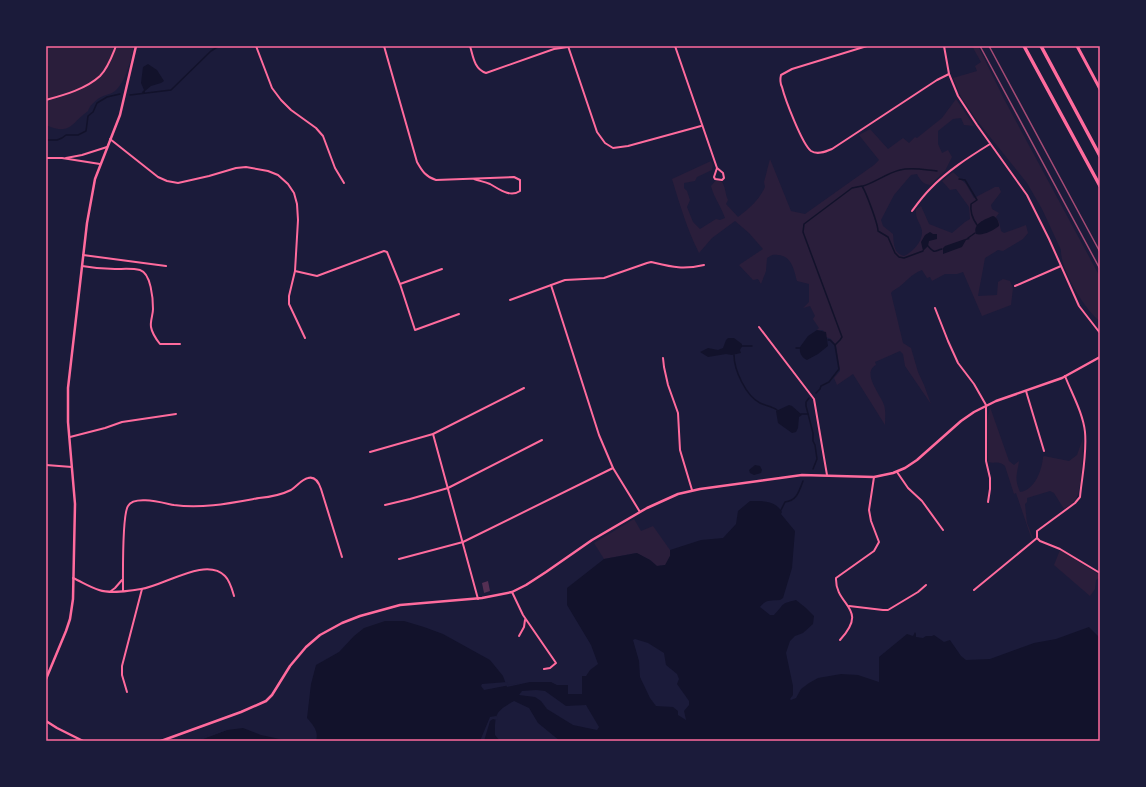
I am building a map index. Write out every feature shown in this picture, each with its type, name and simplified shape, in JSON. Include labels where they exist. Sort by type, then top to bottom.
[{"type":"highway","points":[[1024,46],[1100,186]]},
{"type":"highway","points":[[1041,46],[1100,156]]},
{"type":"main road","points":[[1077,46],[1100,89]]},
{"type":"street","points":[[46,100],[85,86],[100,76],[109,64],[116,46]]},
{"type":"street","points":[[46,679],[70,618],[73,578],[75,504],[68,412],[68,379],[83,255],[91,199],[100,164],[123,107],[136,46]]},
{"type":"street","points":[[256,46],[272,88],[291,110],[316,128],[323,136],[335,168],[344,183]]},
{"type":"street","points":[[384,46],[417,162],[422,171],[429,178],[436,180],[514,177],[520,180],[520,191],[511,194],[474,179]]},
{"type":"street","points":[[470,46],[476,64],[479,69],[486,73],[554,49],[568,47],[597,132],[605,143],[613,148],[628,146],[701,126]]},
{"type":"street","points":[[554,49],[557,46]]},
{"type":"street","points":[[675,46],[701,126],[717,168],[723,173],[724,178],[722,180],[715,179],[714,176],[717,168]]},
{"type":"street","points":[[867,46],[792,69],[781,75],[781,86],[792,115],[806,146],[811,151],[818,154],[832,149],[937,80],[949,74]]},
{"type":"street","points":[[944,46],[949,74],[958,96],[1027,195],[1049,239],[1079,306],[1100,333]]},
{"type":"street","points":[[110,140],[158,177],[167,181],[178,183],[236,168],[246,167],[268,171],[278,175],[288,184],[294,193],[297,204],[298,220],[295,271],[289,296],[289,304],[305,338]]},
{"type":"street","points":[[912,211],[939,180],[990,144]]},
{"type":"street","points":[[46,158],[62,158],[82,155],[107,147]]},
{"type":"street","points":[[62,158],[100,164]]},
{"type":"street","points":[[295,271],[317,276],[384,251],[387,252],[400,284],[415,330],[459,314]]},
{"type":"street","points":[[83,255],[166,266]]},
{"type":"street","points":[[510,300],[565,280],[604,278],[651,262],[680,268],[692,268],[704,265]]},
{"type":"street","points":[[82,266],[141,270],[145,273],[148,276],[151,292],[153,309],[151,327],[153,334],[160,344],[180,344]]},
{"type":"street","points":[[1015,286],[1060,266]]},
{"type":"street","points":[[400,284],[442,269]]},
{"type":"street","points":[[550,285],[599,435],[613,468],[640,512]]},
{"type":"street","points":[[935,308],[947,340],[958,363],[974,384],[986,405],[986,461],[990,475],[988,502]]},
{"type":"street","points":[[759,327],[814,399],[827,475]]},
{"type":"street","points":[[160,741],[241,712],[266,701],[272,695],[294,660],[306,647],[320,635],[342,623],[360,616],[400,605],[478,599],[512,592],[536,579],[592,540],[640,512],[666,499],[692,490],[798,476],[827,475],[874,477],[897,472],[917,460],[961,421],[986,405],[1066,376],[1100,357]]},
{"type":"street","points":[[663,358],[668,385],[678,413],[680,450],[692,490]]},
{"type":"street","points":[[974,590],[1036,538],[1037,531],[1080,497],[1086,450],[1085,431],[1080,412],[1066,376]]},
{"type":"street","points":[[370,452],[433,434],[524,388]]},
{"type":"street","points":[[1026,391],[1044,451]]},
{"type":"street","points":[[70,437],[122,422],[176,414]]},
{"type":"street","points":[[433,434],[478,599]]},
{"type":"street","points":[[385,505],[448,488],[542,440]]},
{"type":"street","points":[[46,465],[73,467]]},
{"type":"street","points":[[399,559],[463,542],[613,468]]},
{"type":"street","points":[[897,472],[908,488],[922,501],[944,530]]},
{"type":"street","points":[[840,640],[847,633],[851,625],[852,616],[849,606],[841,596],[836,586],[836,578],[871,553],[878,544],[879,540],[871,521],[870,510],[874,477]]},
{"type":"street","points":[[123,591],[126,510],[133,502],[140,500],[178,506],[219,505],[280,494],[291,490],[304,480],[314,478],[318,482],[321,489],[342,557]]},
{"type":"street","points":[[1036,538],[1072,555],[1100,573]]},
{"type":"street","points":[[73,578],[98,590],[109,592],[123,591],[155,587],[197,570],[209,568],[219,571],[226,577],[234,596]]},
{"type":"street","points":[[109,592],[123,579]]},
{"type":"street","points":[[849,606],[888,610],[918,592],[926,585]]},
{"type":"street","points":[[127,692],[122,675],[122,666],[142,589]]},
{"type":"street","points":[[512,592],[525,619],[556,663],[550,668],[544,669]]},
{"type":"street","points":[[520,636],[525,625],[525,619]]},
{"type":"street","points":[[46,721],[82,741]]},
{"type":"shaded area","points":[[46,46],[134,46],[128,70],[119,87],[113,92],[95,101],[88,111],[70,127],[61,129],[46,125]]},
{"type":"shaded area","points":[[972,46],[978,46],[1004,99],[1100,277],[1100,321],[1087,308],[1074,288],[1065,267],[1061,250],[1042,209],[1027,183],[978,122],[961,97],[953,78],[977,71],[975,66],[981,62]]},
{"type":"shaded area","points":[[148,64],[157,70],[164,81],[151,86],[145,91],[145,94],[143,94],[142,92],[144,90],[141,83],[143,67]]},
{"type":"shaded area","points":[[956,99],[974,126],[964,125],[961,118],[953,119],[938,131],[938,144],[942,153],[948,150],[952,157],[945,171],[930,185],[925,184],[917,174],[911,175],[894,195],[881,220],[883,226],[893,234],[896,250],[900,255],[904,256],[919,243],[921,239],[922,231],[917,219],[916,209],[921,206],[929,224],[952,233],[970,219],[969,207],[956,189],[950,190],[942,181],[953,172],[966,184],[974,198],[995,187],[999,187],[1001,192],[991,205],[992,209],[999,213],[996,217],[1001,231],[1004,233],[1026,225],[1028,233],[1023,239],[1003,251],[998,250],[985,258],[978,296],[997,295],[998,282],[1003,279],[1010,281],[1013,288],[1011,305],[982,316],[963,272],[957,274],[945,274],[932,281],[930,277],[927,278],[922,270],[912,275],[891,293],[903,343],[911,348],[918,372],[931,404],[905,366],[903,354],[900,351],[875,362],[876,365],[870,373],[873,384],[884,405],[885,425],[853,374],[837,385],[834,378],[840,371],[836,345],[831,339],[826,337],[823,330],[817,330],[819,328],[813,319],[815,316],[810,306],[803,308],[809,302],[809,284],[797,281],[792,264],[783,256],[771,255],[767,258],[766,271],[761,284],[758,279],[753,280],[739,265],[763,249],[749,233],[735,221],[712,238],[699,253],[687,226],[672,179],[711,161],[713,165],[712,170],[697,177],[695,181],[684,183],[684,188],[687,191],[690,200],[687,207],[693,222],[700,229],[716,219],[720,220],[725,218],[711,186],[716,180],[722,182],[728,200],[726,204],[738,217],[754,204],[763,192],[770,159],[791,211],[805,214],[879,160],[859,135],[870,129],[888,149],[903,138],[909,143],[942,118]]},
{"type":"shaded area","points":[[993,216],[998,220],[999,226],[991,231],[976,234],[976,227],[980,222]]},
{"type":"shaded area","points":[[930,232],[937,234],[937,239],[929,241],[928,246],[923,251],[921,242],[925,235]]},
{"type":"shaded area","points":[[968,238],[970,239],[966,240],[962,247],[943,254],[943,248],[945,246]]},
{"type":"shaded area","points":[[817,330],[826,332],[828,346],[807,360],[801,355],[800,347],[808,336]]},
{"type":"shaded area","points":[[728,338],[734,338],[742,344],[740,350],[741,353],[708,357],[700,352],[708,348],[718,350],[723,348]]},
{"type":"shaded area","points":[[789,405],[802,415],[799,417],[796,432],[792,433],[778,423],[776,411]]},
{"type":"shaded area","points":[[990,407],[1009,461],[1014,465],[1019,461],[1017,480],[1020,492],[1030,488],[1037,479],[1044,456],[1069,461],[1077,455],[1083,438],[1080,487],[1074,502],[1064,509],[1054,493],[1050,491],[1027,498],[1027,502],[1025,504],[1027,523],[1033,538],[1032,540],[1005,466],[999,463],[988,462],[987,422]]},
{"type":"shaded area","points":[[755,465],[760,466],[762,470],[761,473],[754,475],[750,473],[749,470]]},
{"type":"shaded area","points":[[750,501],[764,501],[772,503],[779,508],[782,512],[781,514],[795,531],[792,568],[783,598],[780,600],[767,602],[762,604],[760,607],[770,615],[774,615],[784,604],[796,600],[814,616],[813,624],[803,633],[795,636],[790,641],[786,653],[793,686],[793,695],[790,699],[791,700],[796,698],[801,689],[818,678],[841,674],[858,675],[879,682],[879,657],[907,634],[913,636],[915,632],[916,637],[923,638],[934,635],[944,642],[950,640],[961,656],[966,660],[990,659],[1034,643],[1056,639],[1089,627],[1100,638],[1100,741],[560,741],[538,723],[529,708],[514,701],[497,714],[495,722],[495,735],[500,741],[316,741],[316,731],[307,718],[311,684],[316,665],[339,652],[364,628],[385,621],[404,621],[443,634],[490,660],[503,676],[507,687],[530,682],[551,682],[557,685],[568,685],[568,694],[582,694],[582,676],[586,676],[590,670],[598,664],[591,645],[567,605],[567,588],[604,559],[637,553],[650,560],[657,566],[665,565],[670,556],[670,550],[701,540],[723,538],[736,524],[738,511]],"holes":[[[635,639],[648,643],[664,653],[666,665],[677,674],[679,679],[677,684],[689,701],[689,705],[684,711],[686,720],[678,715],[678,711],[673,707],[656,706],[650,698],[640,677],[639,661],[633,640]],[[522,691],[545,691],[566,706],[586,705],[599,727],[597,730],[573,725],[547,709],[541,701],[535,697],[519,695]]]},
{"type":"shaded area","points":[[634,519],[641,531],[653,526],[670,550],[670,556],[666,565],[657,566],[650,560],[636,553],[604,559],[594,543]]},
{"type":"shaded area","points":[[1060,550],[1100,575],[1100,577],[1096,580],[1095,589],[1090,596],[1054,565]]},
{"type":"shaded area","points":[[243,728],[261,735],[289,741],[198,741],[227,730]]},
{"type":"pier","points":[[507,682],[508,685],[520,683],[484,690],[481,686],[482,684]]},
{"type":"pier","points":[[490,717],[498,717],[497,720],[493,719],[490,721],[484,741],[480,741]]},
{"type":"pier","points":[[224,729],[227,730],[196,741],[197,739]]},
{"type":"building","points":[[488,581],[490,591],[484,593],[482,583]]},
{"type":"waterway","points":[[130,95],[171,90],[211,51],[219,46]]},
{"type":"waterway","points":[[46,140],[57,140],[66,135],[78,135],[86,131],[88,116],[93,112],[97,103],[107,97],[120,94]]},
{"type":"waterway","points":[[863,186],[900,170],[914,169],[937,171]]},
{"type":"waterway","points":[[959,179],[965,180],[977,200],[971,204],[972,215],[977,225]]},
{"type":"waterway","points":[[816,393],[821,386],[829,382],[839,369],[835,345],[842,337],[803,232],[804,224],[852,188],[862,186],[872,208],[878,231],[888,237],[895,253],[899,257],[904,258],[923,251]]},
{"type":"waterway","points":[[968,238],[975,233]]},
{"type":"waterway","points":[[928,246],[933,251],[942,249]]},
{"type":"waterway","points":[[828,340],[835,345]]},
{"type":"waterway","points":[[742,346],[752,346]]},
{"type":"waterway","points":[[734,355],[736,368],[750,395],[760,403],[777,410]]},
{"type":"waterway","points":[[809,398],[806,402],[806,406],[813,433],[813,441],[817,459],[813,469]]},
{"type":"waterway","points":[[801,414],[808,414]]},
{"type":"waterway","points":[[781,510],[785,502],[795,498],[803,481]]},
{"type":"railway","points":[[980,46],[1100,269]]},
{"type":"railway","points":[[989,46],[1100,252]]}]
